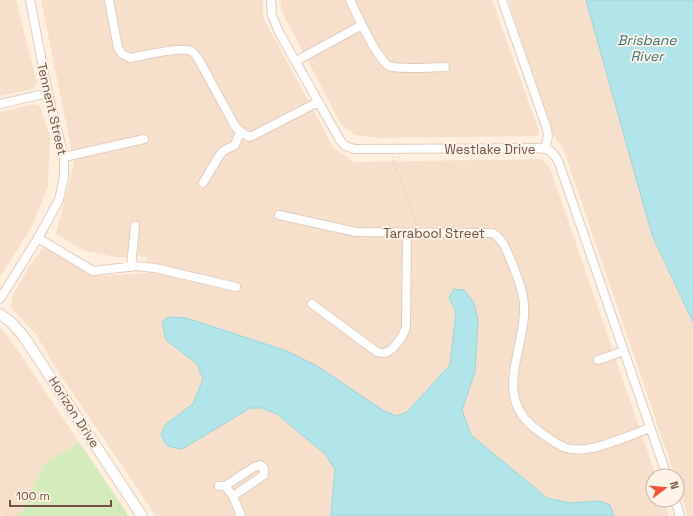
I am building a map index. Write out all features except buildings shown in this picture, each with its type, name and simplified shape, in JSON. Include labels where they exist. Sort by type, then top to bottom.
[{"type":"street","name":"Tennent Street","points":[[0,299],[38,238],[59,200],[64,176],[64,157],[48,93],[30,0]]},
{"type":"street","points":[[109,0],[117,43],[122,54],[130,58],[178,50],[190,50],[195,54],[235,126],[240,132],[250,137],[318,102]]},
{"type":"street","name":"Westlake Drive","points":[[271,0],[272,16],[318,102],[345,146],[356,150],[537,148],[550,150],[554,153],[559,163],[663,468]]},
{"type":"street","points":[[350,0],[362,25],[384,61],[389,66],[400,68],[445,67]]},
{"type":"street","points":[[502,0],[547,129],[548,136],[545,149]]},
{"type":"street","points":[[296,61],[362,25]]},
{"type":"street","points":[[0,104],[48,93]]},
{"type":"street","points":[[203,183],[223,151],[235,145],[240,132]]},
{"type":"street","points":[[64,157],[144,139]]},
{"type":"street","name":"Tarrabool Street","points":[[279,214],[356,232],[407,234],[493,233],[502,240],[521,287],[524,303],[524,318],[513,388],[516,406],[520,414],[530,425],[564,447],[577,449],[588,449],[650,428]]},
{"type":"street","points":[[131,267],[135,226]]},
{"type":"street","points":[[312,304],[377,352],[384,353],[391,350],[405,333],[406,327],[407,234]]},
{"type":"street","points":[[38,238],[93,270],[131,267],[156,268],[236,287]]},
{"type":"street","name":"Horizon Drive","points":[[0,314],[11,322],[24,337],[142,516]]},
{"type":"street","points":[[598,360],[624,351]]},
{"type":"street","points":[[233,496],[264,475],[264,468],[260,465],[254,467],[222,486],[233,496],[241,516]]},
{"type":"path","points":[[392,156],[420,234]]},
{"type":"path","points":[[117,516],[121,500]]},
{"type":"shaded area","points":[[0,0],[16,0],[37,83],[33,89],[0,96]]},
{"type":"shaded area","points":[[41,0],[263,0],[263,17],[333,147],[353,162],[541,159],[550,168],[653,468],[645,468],[645,508],[666,508],[669,516],[614,516],[610,505],[600,501],[570,503],[547,498],[471,435],[462,410],[475,372],[478,320],[449,298],[456,312],[450,365],[407,412],[397,416],[384,411],[287,351],[186,318],[168,317],[166,340],[197,364],[203,379],[193,404],[165,425],[182,449],[250,408],[262,408],[277,414],[325,454],[335,469],[331,516],[156,516],[57,370],[36,334],[11,308],[13,295],[30,265],[43,248],[50,250],[83,270],[97,276],[149,273],[147,257],[115,257],[82,250],[56,233],[74,163]]},
{"type":"shaded area","points":[[281,0],[492,0],[539,131],[538,136],[378,138],[355,135],[341,124],[281,10]]},
{"type":"shaded area","points":[[508,0],[586,0],[652,235],[693,322],[693,516],[688,516],[685,507],[685,468],[672,468],[563,148],[552,133]]},
{"type":"shaded area","points":[[35,104],[40,106],[50,136],[48,187],[31,228],[0,277],[0,112]]},
{"type":"shaded area","points":[[0,327],[17,349],[79,442],[44,464],[23,510],[15,516],[3,516],[0,514]]},
{"type":"green space","points":[[79,442],[129,516],[15,516],[23,510],[44,464]]},
{"type":"water","name":"Brisbane River","points":[[586,0],[693,0],[693,322],[652,235]]},
{"type":"water","points":[[454,289],[464,290],[474,303],[478,320],[475,372],[462,410],[471,435],[547,498],[570,503],[600,501],[610,505],[614,516],[331,516],[335,469],[325,454],[277,414],[262,408],[250,408],[182,449],[167,446],[161,435],[165,425],[193,404],[203,379],[197,364],[166,340],[162,322],[168,317],[186,318],[287,351],[317,366],[384,411],[397,416],[407,412],[450,365],[456,312],[449,298]]}]
